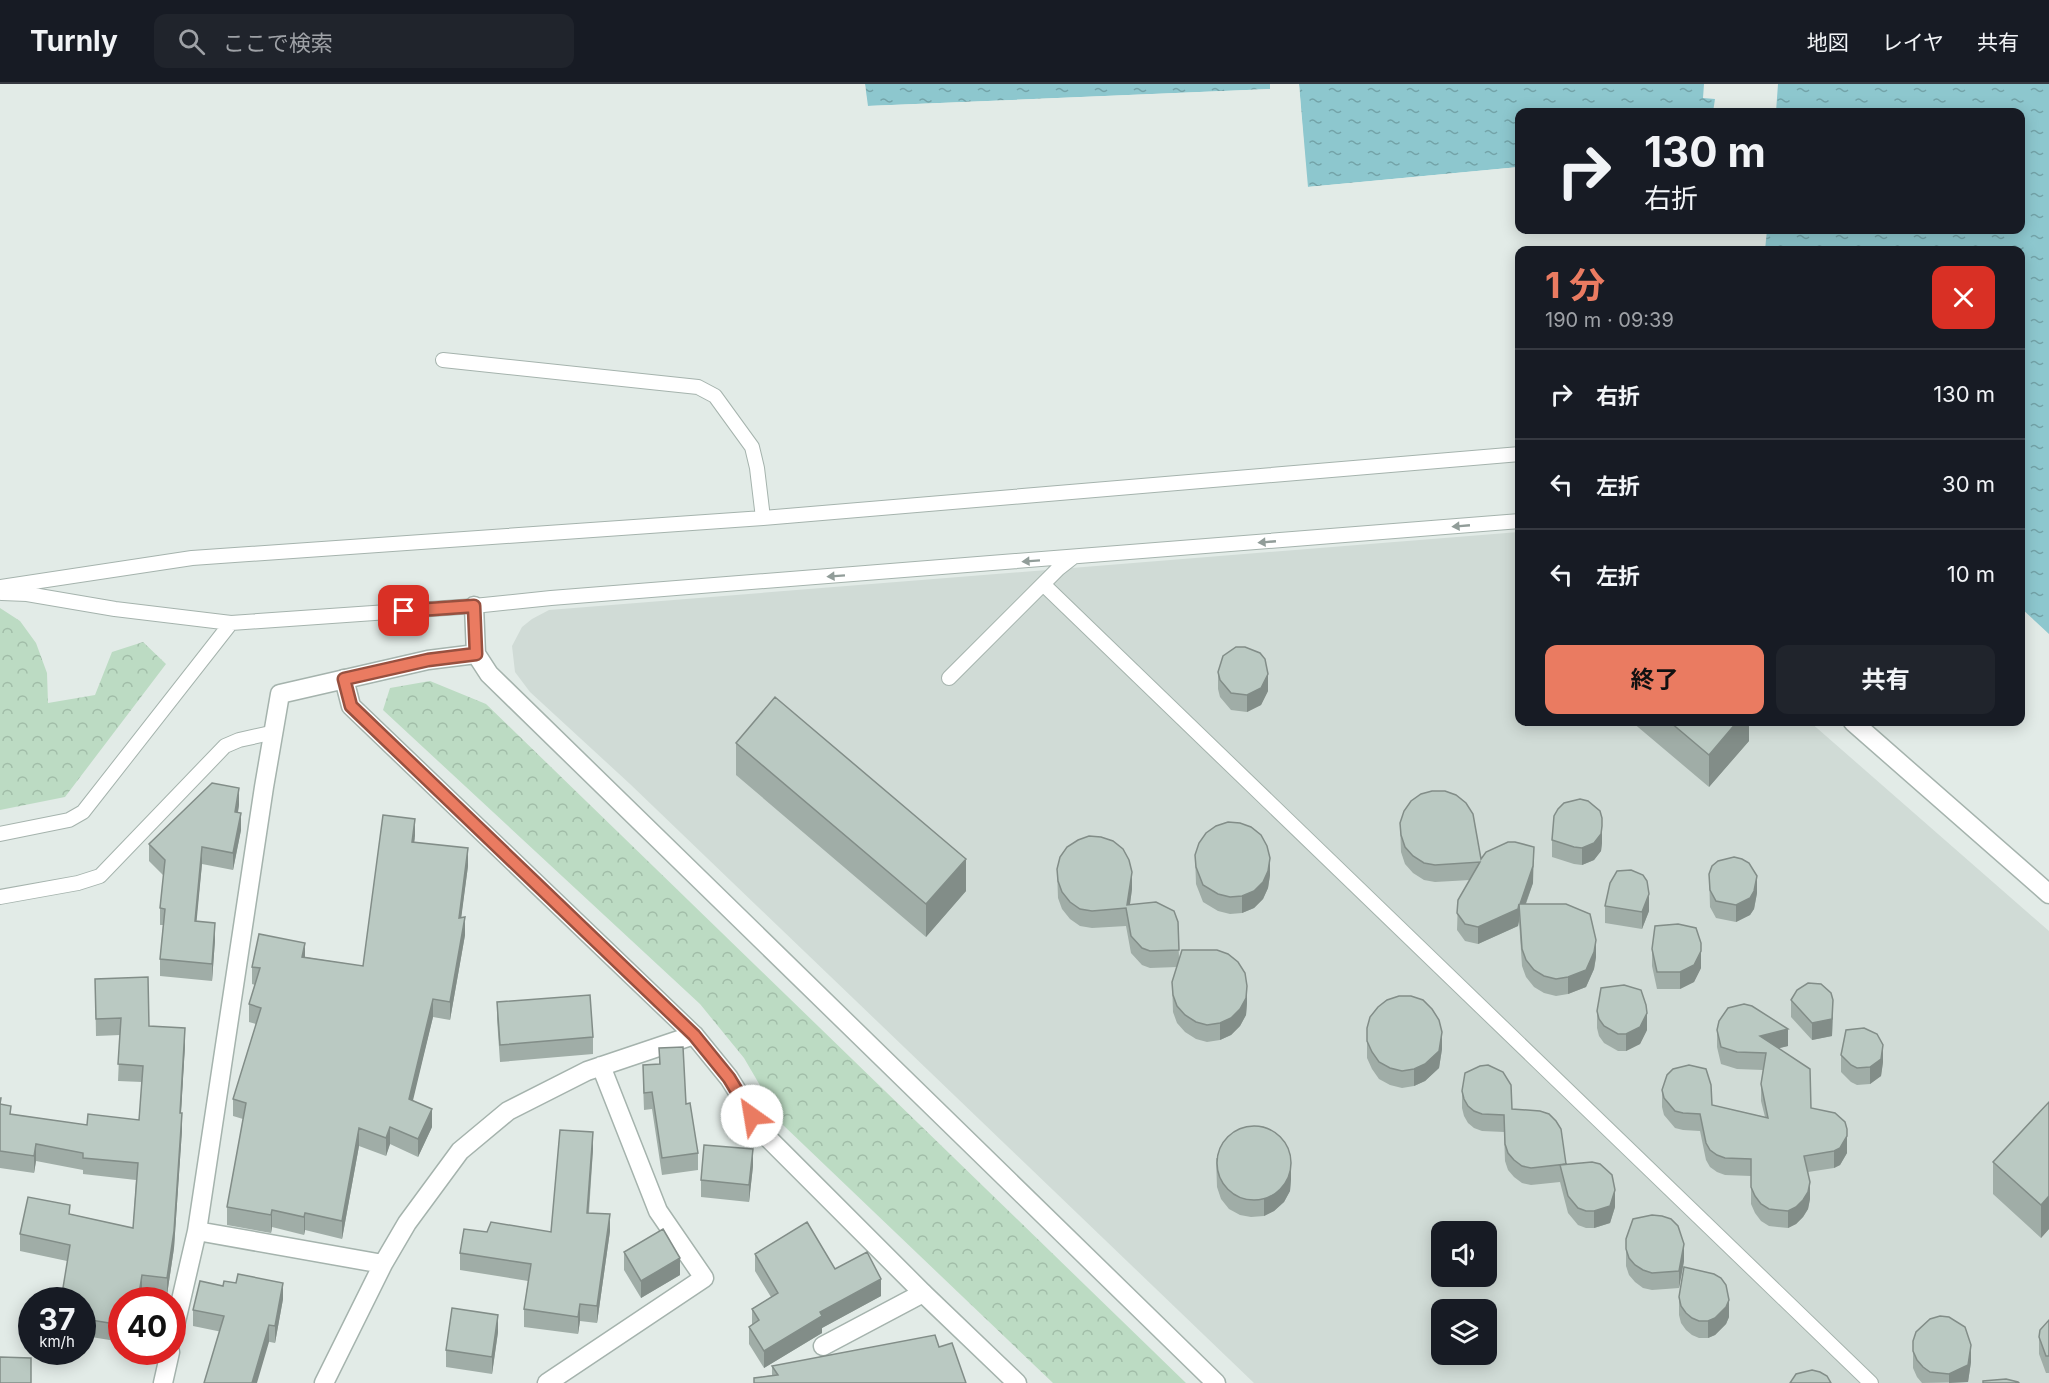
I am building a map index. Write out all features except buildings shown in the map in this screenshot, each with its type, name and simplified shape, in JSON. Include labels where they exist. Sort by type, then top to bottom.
[{"type":"street","points":[[474,606],[476,654],[489,674],[1215,1383]]},
{"type":"street","points":[[184,1287],[197,1231],[280,694],[428,660],[476,654]]},
{"type":"street","points":[[344,679],[351,706],[694,1035],[729,1078],[764,1134],[1017,1383]]},
{"type":"street","points":[[1858,726],[2049,894]]},
{"type":"street","points":[[324,1383],[383,1264],[407,1223],[460,1151],[508,1111],[587,1071],[694,1035]]},
{"type":"street","points":[[547,1383],[704,1278],[658,1211],[601,1066]]},
{"type":"street","points":[[197,1231],[383,1264]]},
{"type":"street","points":[[823,1346],[923,1293]]},
{"type":"street","points":[[163,1383],[167,1365]]},
{"type":"lane","points":[[443,360],[698,387],[715,396],[752,447],[763,518]]},
{"type":"lane","points":[[0,587],[192,558],[763,518],[1515,454]]},
{"type":"lane","points":[[0,593],[27,594],[115,609],[231,623],[474,606],[1515,521]]},
{"type":"lane","points":[[949,678],[1072,558]]},
{"type":"lane","points":[[1043,584],[1871,1383]]},
{"type":"lane","points":[[0,834],[69,820],[83,812],[231,623]]},
{"type":"lane","points":[[0,897],[78,883],[100,876],[225,746],[239,740],[275,732]]},
{"type":"shaded area","points":[[1515,532],[1515,726],[1815,726],[2049,931],[2049,1383],[1254,1383],[630,784],[530,692],[515,672],[512,646],[522,627],[549,610]]},
{"type":"green space","points":[[0,608],[20,621],[36,643],[47,673],[48,703],[95,695],[112,652],[143,642],[166,664],[65,797],[0,810]]},
{"type":"green space","points":[[430,681],[486,704],[1186,1383],[1053,1383],[783,1125],[744,1058],[700,1004],[383,710],[390,688]]},
{"type":"water","points":[[865,84],[1270,84],[1271,89],[867,106]]},
{"type":"water","points":[[1299,84],[1704,84],[1703,98],[1715,99],[1714,108],[1515,108],[1515,167],[1307,187]]},
{"type":"water","points":[[1778,84],[2049,84],[2049,634],[2025,612],[2025,246],[1765,246],[1767,234],[2025,234],[2025,108],[1776,108]]},
{"type":"pier","points":[[862,84],[865,84],[868,106],[1270,89],[1270,84],[1273,84],[1274,89],[1271,92],[1251,93],[867,109],[864,107]]},
{"type":"pier","points":[[1296,84],[1299,84],[1308,187],[1515,167],[1515,170],[1306,190]]},
{"type":"route","points":[[404,611],[474,606],[476,654],[428,660],[344,679],[351,706],[694,1035],[729,1078],[752,1116]]}]
